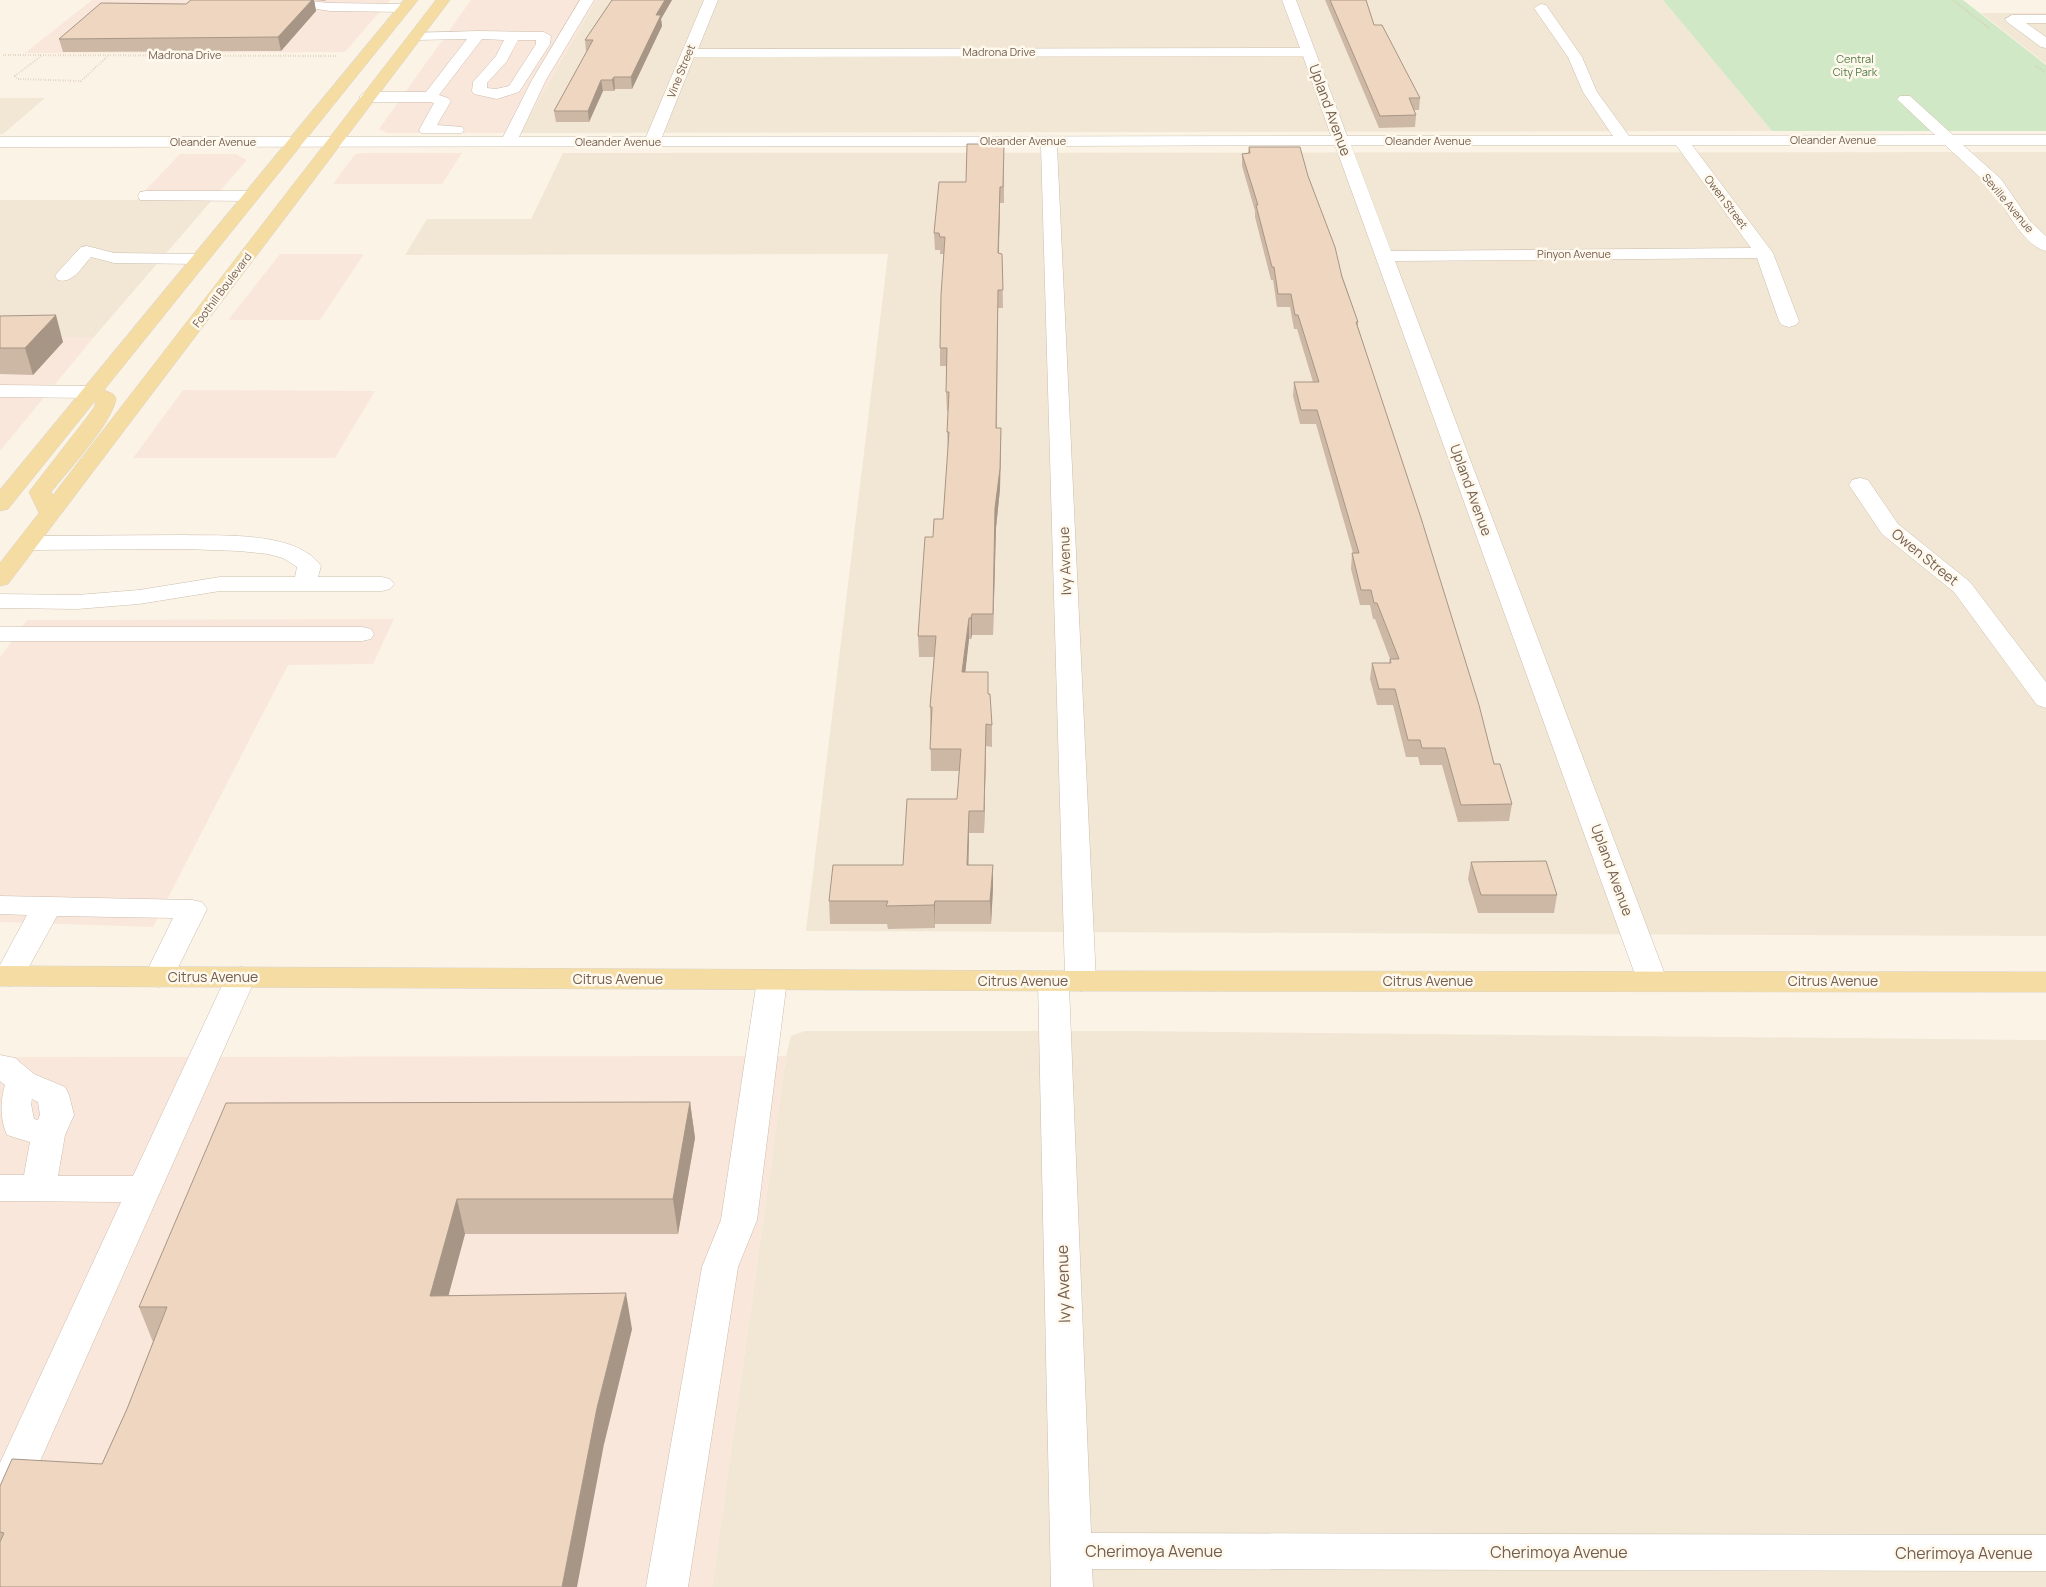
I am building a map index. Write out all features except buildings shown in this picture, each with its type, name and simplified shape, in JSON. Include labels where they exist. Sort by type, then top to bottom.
[{"type":"main road","name":"Foothill Boulevard","points":[[0,579],[443,0]]},
{"type":"main road","points":[[0,504],[408,4]]},
{"type":"main road","points":[[50,513],[40,492],[105,406],[106,398],[91,392]]},
{"type":"main road","name":"Citrus Avenue","points":[[4,976],[1067,981],[1652,980],[2046,982]]},
{"type":"street","points":[[304,0],[302,3],[330,7],[408,4]]},
{"type":"street","points":[[508,142],[539,80],[587,0]]},
{"type":"street","name":"Vine Street","points":[[652,142],[710,0]]},
{"type":"street","name":"Upland Avenue","points":[[1289,0],[1652,980]]},
{"type":"street","points":[[1541,8],[1575,57],[1590,92],[1625,141]]},
{"type":"street","points":[[2046,19],[2012,19],[2046,44]]},
{"type":"street","points":[[430,98],[478,35]]},
{"type":"street","points":[[416,36],[544,36],[543,44],[514,89],[498,94],[479,91],[480,82],[502,58],[512,37]]},
{"type":"street","name":"Madrona Drive","points":[[689,53],[1309,52]]},
{"type":"street","points":[[367,97],[430,98],[443,101],[427,130],[480,130],[474,142]]},
{"type":"street","name":"Seville Avenue","points":[[1904,99],[1995,183],[2024,226],[2046,246]]},
{"type":"street","name":"Owen Street","points":[[1680,140],[1764,253],[1789,321]]},
{"type":"street","name":"Oleander Avenue","points":[[0,142],[2046,140]]},
{"type":"street","name":"Ivy Avenue","points":[[1049,141],[1067,981],[1072,1569]]},
{"type":"street","points":[[146,196],[251,196]]},
{"type":"street","points":[[87,251],[114,258],[195,264],[92,271],[64,276],[87,251]]},
{"type":"street","name":"Pinyon Avenue","points":[[1385,256],[1764,253]]},
{"type":"street","points":[[0,391],[91,392]]},
{"type":"street","name":"Owen Street","points":[[1860,484],[1890,529],[1962,587],[2046,700]]},
{"type":"street","points":[[28,543],[185,542],[269,547],[301,558],[309,566],[305,584]]},
{"type":"street","points":[[0,601],[77,602],[139,597],[220,584],[382,584]]},
{"type":"street","points":[[0,634],[362,634]]},
{"type":"street","points":[[0,905],[192,909],[159,977]]},
{"type":"street","points":[[4,976],[47,907]]},
{"type":"street","points":[[0,1506],[240,977]]},
{"type":"street","points":[[667,1587],[720,1267],[739,1220],[772,980]]},
{"type":"street","points":[[11,1074],[14,1104],[20,1126],[48,1136],[39,1188]]},
{"type":"street","points":[[0,1188],[145,1189]]},
{"type":"street","name":"Cherimoya Avenue","points":[[1072,1569],[2046,1553]]},
{"type":"path","name":"Madrona Drive","points":[[3,55],[366,56]]},
{"type":"path","points":[[42,55],[15,76],[17,79],[81,81],[110,55]]},
{"type":"shaded area","points":[[92,0],[390,0],[345,52],[25,53]]},
{"type":"shaded area","points":[[471,0],[596,0],[520,133],[387,133],[379,129]]},
{"type":"shaded area","points":[[596,0],[1663,0],[1772,131],[520,133]]},
{"type":"shaded area","points":[[1981,13],[2046,13],[2046,64]]},
{"type":"shaded area","points":[[0,98],[45,98],[3,134],[0,134]]},
{"type":"shaded area","points":[[2046,152],[2046,936],[806,931],[888,254],[405,255],[427,219],[531,219],[563,153]]},
{"type":"shaded area","points":[[462,153],[442,184],[333,184],[355,154]]},
{"type":"shaded area","points":[[180,154],[236,154],[247,160],[212,200],[136,200]]},
{"type":"shaded area","points":[[0,200],[212,200],[94,337],[0,337]]},
{"type":"shaded area","points":[[280,254],[364,254],[320,320],[228,320]]},
{"type":"shaded area","points":[[0,337],[94,337],[0,451]]},
{"type":"shaded area","points":[[183,390],[375,391],[335,458],[133,458]]},
{"type":"shaded area","points":[[394,619],[373,664],[288,665],[153,927],[0,922],[0,657],[27,620]]},
{"type":"shaded area","points":[[805,1031],[1129,1031],[2046,1040],[2046,1587],[712,1587],[786,1056],[791,1036]]},
{"type":"shaded area","points":[[786,1056],[712,1587],[0,1587],[0,1057]]},
{"type":"green space","name":"Central City Park","points":[[1663,0],[1963,0],[2046,65],[2046,131],[1772,131]]}]
